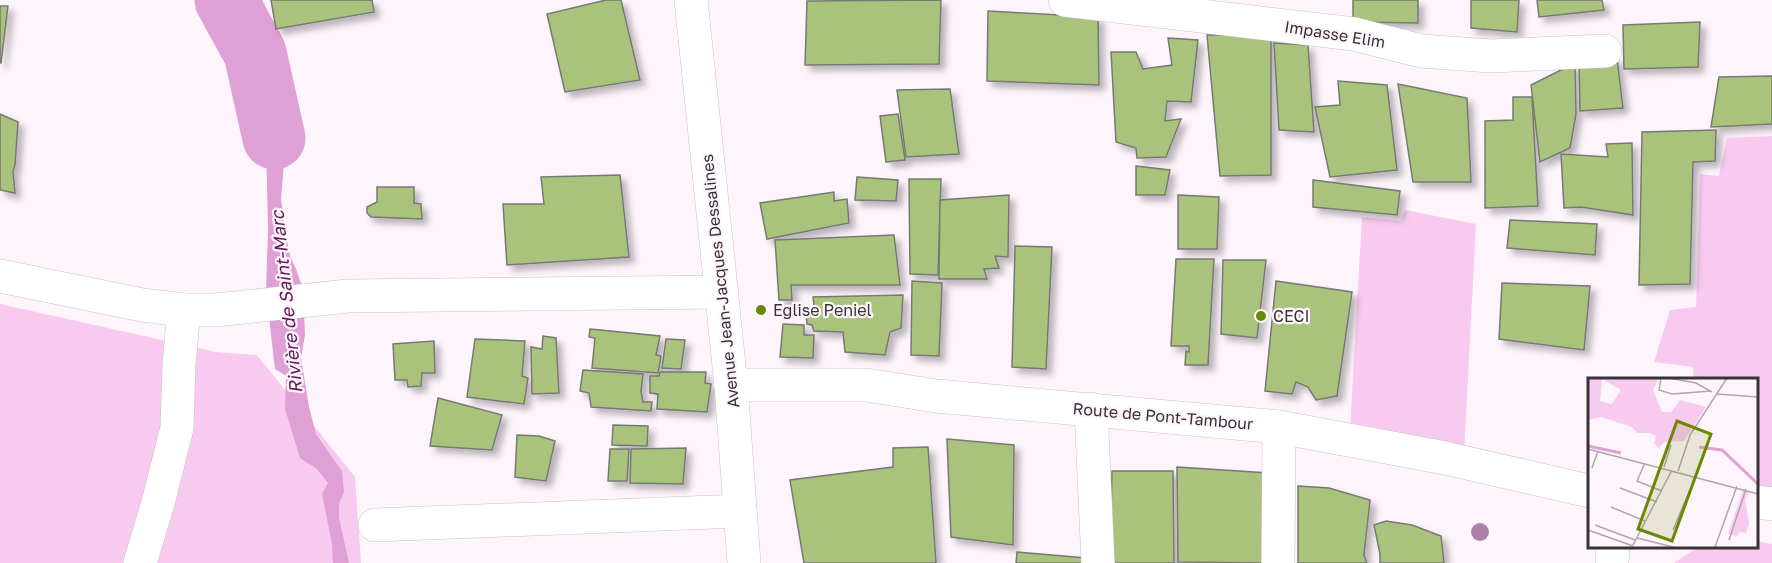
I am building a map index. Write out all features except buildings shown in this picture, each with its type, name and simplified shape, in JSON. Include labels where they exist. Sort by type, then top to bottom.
[{"type":"street","name":"Avenue Jean-Jacques Dessalines","points":[[691,0],[731,385],[744,563]]},
{"type":"street","name":"Impasse Elim","points":[[1065,0],[1354,34],[1421,51],[1491,56],[1605,51]]},
{"type":"street","points":[[0,276],[142,305],[200,310],[348,296],[722,292]]},
{"type":"street","points":[[140,563],[177,428],[179,364],[200,310]]},
{"type":"street","name":"Route de Pont-Tambour","points":[[731,385],[866,385],[936,396],[1279,427],[1445,458],[1588,491]]},
{"type":"street","points":[[1091,409],[1098,563]]},
{"type":"street","points":[[1278,563],[1279,427]]},
{"type":"street","points":[[1757,502],[1772,504]]},
{"type":"street","points":[[375,525],[740,511]]},
{"type":"street","points":[[1612,563],[1613,548]]},
{"type":"shaded area","points":[[1772,136],[1772,488],[1757,488],[1757,378],[1694,378],[1693,367],[1654,362],[1670,310],[1696,307],[1700,174],[1719,176],[1727,138]]},
{"type":"shaded area","points":[[1405,210],[1476,224],[1464,454],[1350,429],[1362,217],[1401,221]]},
{"type":"shaded area","points":[[0,304],[216,352],[257,355],[355,477],[361,563],[0,563]]},
{"type":"shaded area","points":[[1757,541],[1772,544],[1772,563],[1674,563],[1696,548],[1757,548]]},
{"type":"water","points":[[255,53],[267,64],[282,123],[284,164],[281,198],[284,224],[290,256],[303,289],[305,335],[301,358],[316,434],[342,471],[344,492],[339,504],[339,518],[349,563],[333,563],[332,544],[322,494],[328,483],[317,469],[300,458],[285,409],[286,376],[275,369],[266,292],[268,229],[266,142],[254,65]]},
{"type":"waterway","name":"Rivière de Saint-Marc","points":[[226,0],[255,53],[274,138]]},
{"type":"place","name":"Eglise Peniel","points":[[761,310]]},
{"type":"place","name":"CECI","points":[[1261,316]]}]
